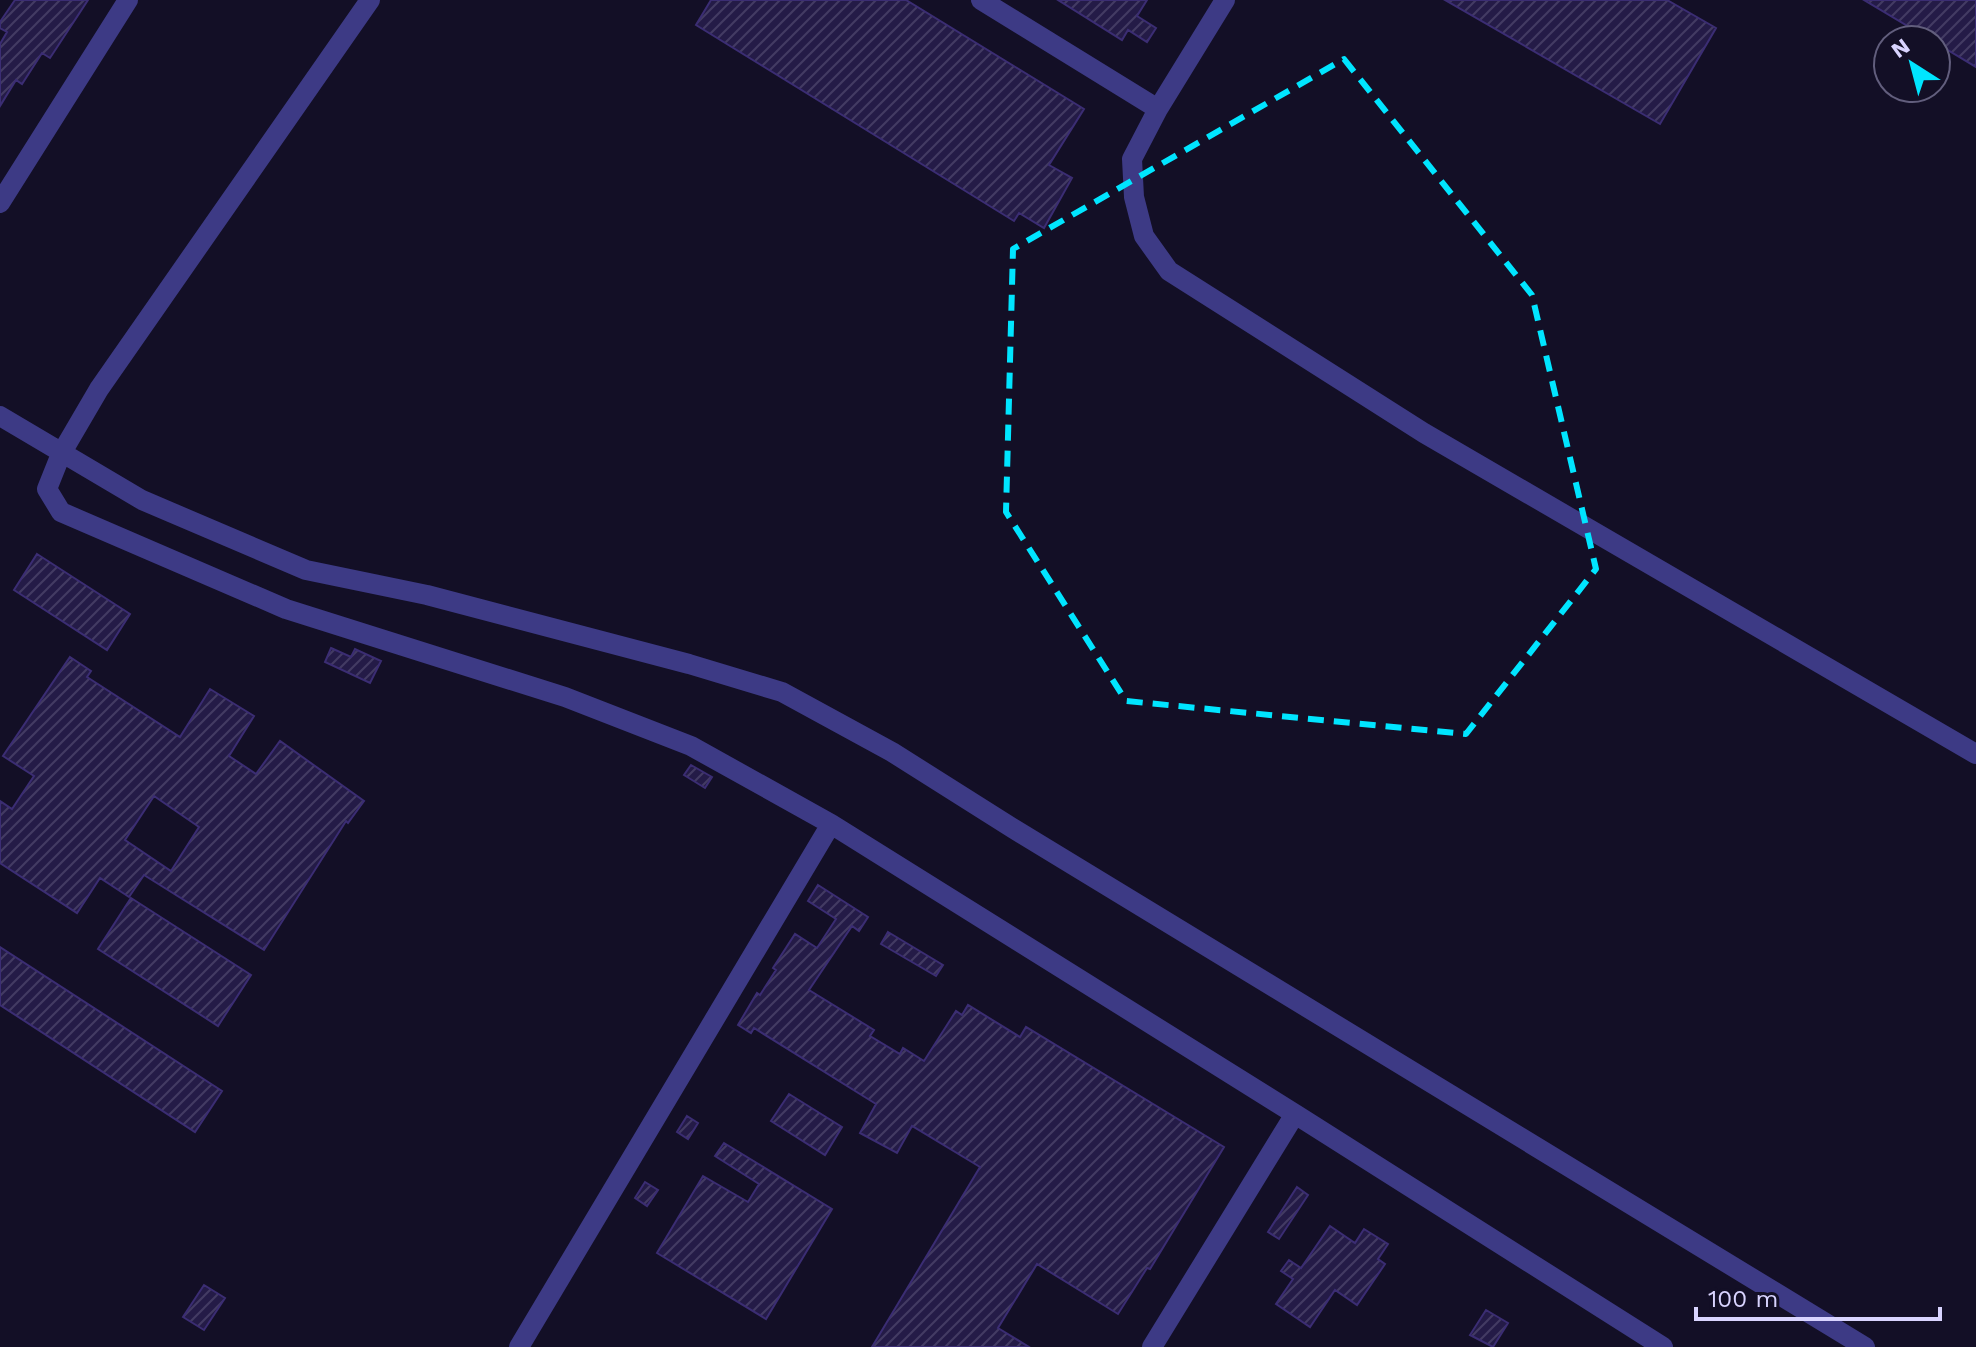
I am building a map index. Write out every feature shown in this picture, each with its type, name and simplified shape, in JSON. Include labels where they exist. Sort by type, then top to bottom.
[{"type":"street","points":[[0,203],[128,0]]},
{"type":"street","points":[[370,0],[99,389],[61,454],[47,489],[61,512],[286,609],[565,697],[691,746],[831,824],[1663,1347]]},
{"type":"street","points":[[981,0],[1158,109]]},
{"type":"street","points":[[1225,0],[1158,109],[1132,159],[1134,197],[1144,236],[1169,271],[1461,455],[1976,754]]},
{"type":"street","points":[[0,416],[142,500],[306,570],[427,595],[689,664],[782,692],[892,752],[1865,1347]]},
{"type":"street","points":[[519,1347],[831,824]]},
{"type":"street","points":[[1152,1347],[1295,1114]]},
{"type":"highlighted area","points":[[1344,59],[1532,295],[1596,569],[1466,734],[1126,701],[1006,512],[1013,249]]},
{"type":"building","points":[[15,0],[88,0],[50,58],[42,53],[22,84],[16,80],[0,106],[0,44],[7,32],[0,28],[0,22]]},
{"type":"building","points":[[711,0],[906,0],[1084,109],[1049,165],[1072,178],[1044,228],[1019,213],[1014,221],[696,25]]},
{"type":"building","points":[[1058,0],[1147,0],[1137,16],[1156,28],[1147,42],[1128,30],[1122,40]]},
{"type":"building","points":[[1445,0],[1667,0],[1716,28],[1660,124]]},
{"type":"building","points":[[1864,0],[1976,0],[1976,67],[1952,53],[1952,24],[1904,24]]},
{"type":"building","points":[[37,554],[130,614],[107,650],[14,590]]},
{"type":"building","points":[[331,648],[351,657],[355,649],[381,661],[370,683],[325,662]]},
{"type":"building","points":[[70,657],[91,671],[87,677],[180,737],[210,689],[254,716],[229,756],[256,774],[280,741],[364,801],[348,823],[346,821],[264,950],[144,875],[129,897],[100,878],[77,913],[0,863],[0,801],[12,809],[34,776],[3,756]],"holes":[[[154,796],[199,827],[171,871],[125,840]]]},
{"type":"building","points":[[691,765],[712,777],[705,788],[684,775]]},
{"type":"building","points":[[818,885],[868,917],[859,931],[852,926],[809,990],[874,1030],[870,1036],[900,1054],[903,1048],[924,1061],[956,1011],[962,1015],[968,1005],[1020,1037],[1026,1027],[1224,1147],[1150,1269],[1147,1268],[1118,1314],[1037,1264],[998,1328],[1029,1347],[872,1347],[980,1167],[912,1126],[897,1153],[860,1133],[876,1104],[754,1028],[751,1033],[738,1025],[757,993],[760,995],[776,970],[773,968],[795,934],[817,948],[836,919],[808,901]]},
{"type":"building","points":[[131,898],[251,975],[218,1026],[98,949]]},
{"type":"building","points":[[888,932],[943,965],[936,976],[881,944]]},
{"type":"building","points":[[0,947],[222,1091],[195,1132],[0,1005]]},
{"type":"building","points":[[789,1094],[842,1127],[825,1155],[771,1121]]},
{"type":"building","points":[[687,1116],[698,1123],[688,1139],[677,1132]]},
{"type":"building","points":[[724,1143],[832,1209],[766,1319],[657,1253],[703,1176],[748,1202],[759,1184],[715,1156]]},
{"type":"building","points":[[645,1182],[658,1190],[647,1206],[635,1198]]},
{"type":"building","points":[[1297,1187],[1308,1195],[1279,1239],[1268,1232]]},
{"type":"building","points":[[1330,1226],[1355,1243],[1364,1229],[1388,1244],[1378,1259],[1385,1264],[1357,1305],[1335,1290],[1310,1327],[1276,1304],[1293,1279],[1281,1271],[1289,1260],[1301,1268]]},
{"type":"building","points":[[204,1285],[225,1298],[204,1330],[183,1317]]},
{"type":"building","points":[[1486,1310],[1508,1323],[1493,1347],[1470,1335]]}]
